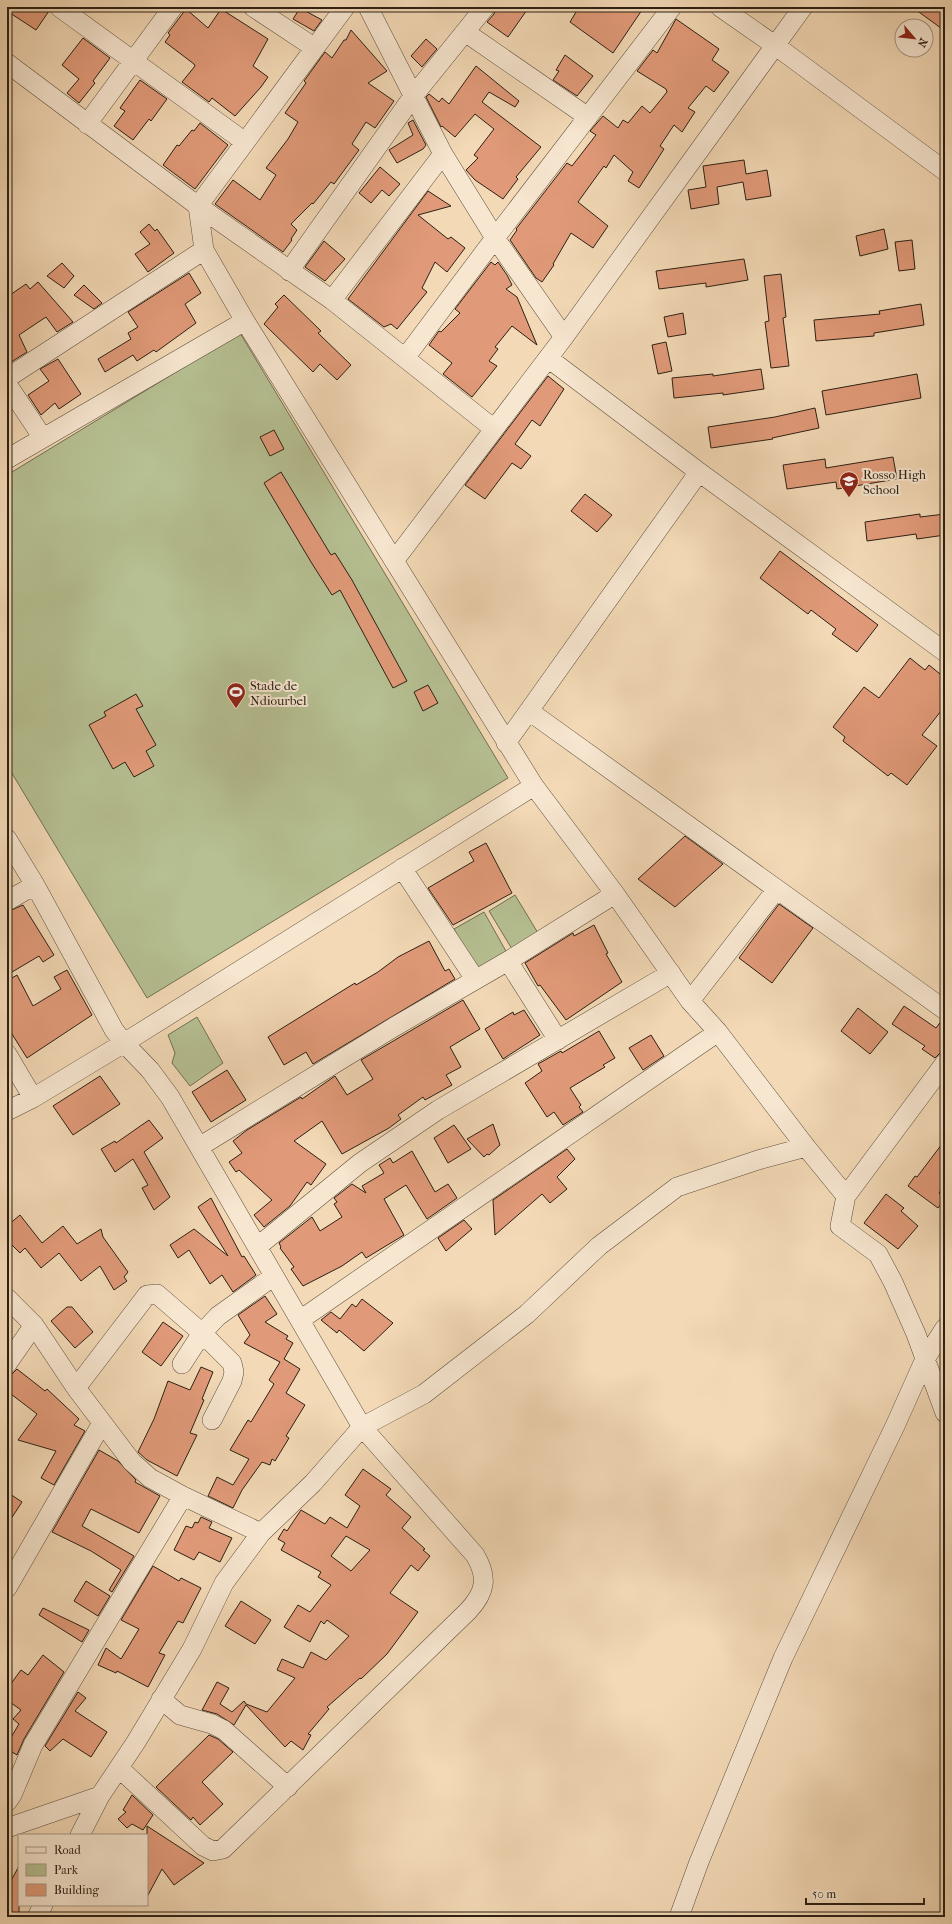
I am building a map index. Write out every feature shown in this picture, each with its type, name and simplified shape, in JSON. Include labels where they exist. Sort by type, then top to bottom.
[{"type":"street","points":[[59,7],[246,142]]},
{"type":"street","points":[[87,124],[173,7]]},
{"type":"street","points":[[254,7],[315,48]]},
{"type":"street","points":[[345,7],[198,206],[204,250],[245,321],[534,786],[615,894],[690,1001],[718,1032],[806,1147],[846,1196]]},
{"type":"street","points":[[368,7],[443,154],[495,238],[564,337]]},
{"type":"street","points":[[289,270],[414,96],[485,7]]},
{"type":"street","points":[[405,358],[672,7]]},
{"type":"street","points":[[720,7],[776,46],[945,171]]},
{"type":"street","points":[[394,561],[564,337],[803,7]]},
{"type":"street","points":[[465,32],[588,117]]},
{"type":"street","points":[[7,63],[198,206],[332,300],[494,429]]},
{"type":"street","points":[[332,300],[443,154]]},
{"type":"street","points":[[7,378],[204,250]]},
{"type":"street","points":[[7,458],[245,321]]},
{"type":"street","points":[[548,358],[699,472],[945,652]]},
{"type":"street","points":[[7,384],[43,438]]},
{"type":"street","points":[[506,743],[699,472]]},
{"type":"street","points":[[529,711],[945,1010]]},
{"type":"street","points":[[7,1111],[33,1098],[124,1043],[534,786]]},
{"type":"street","points":[[7,839],[35,885],[106,1016],[124,1043],[161,1083],[362,1427],[475,1555],[481,1566],[484,1578],[482,1590],[477,1602],[224,1848],[213,1851],[202,1846],[119,1768]]},
{"type":"street","points":[[402,868],[475,979]]},
{"type":"street","points":[[7,901],[35,885]]},
{"type":"street","points":[[690,1001],[776,890]]},
{"type":"street","points":[[199,1146],[475,979],[508,961],[615,894]]},
{"type":"street","points":[[508,961],[558,1040]]},
{"type":"street","points":[[258,1247],[360,1163],[438,1110],[671,973]]},
{"type":"street","points":[[300,1320],[718,1032]]},
{"type":"street","points":[[7,1054],[33,1098]]},
{"type":"street","points":[[945,1063],[846,1196],[840,1226],[878,1254],[893,1282],[925,1359],[945,1413]]},
{"type":"street","points":[[81,1834],[100,1796],[119,1768],[192,1649],[224,1583],[260,1533],[313,1483],[362,1427],[424,1394],[528,1314],[600,1246],[677,1187],[758,1160],[806,1147]]},
{"type":"street","points":[[182,1364],[202,1333],[218,1316],[274,1276]]},
{"type":"street","points":[[76,1388],[145,1298],[150,1294],[160,1296],[229,1359],[234,1368],[232,1381],[212,1420]]},
{"type":"street","points":[[7,1298],[34,1325],[76,1388],[132,1462],[150,1478],[183,1496],[260,1533]]},
{"type":"street","points":[[7,1364],[34,1325]]},
{"type":"street","points":[[679,1917],[699,1862],[783,1658],[885,1447],[925,1359],[945,1328]]},
{"type":"street","points":[[7,1588],[102,1423]]},
{"type":"street","points":[[7,1802],[12,1795],[33,1745],[183,1496]]},
{"type":"street","points":[[161,1699],[180,1715],[212,1724],[224,1730],[288,1787]]},
{"type":"street","points":[[7,1828],[100,1796]]},
{"type":"street","points":[[37,1917],[42,1906]]},
{"type":"green space","name":"Stade de Ndiourbel","points":[[240,333],[508,778],[147,998],[7,765],[7,475]]},
{"type":"green space","points":[[515,895],[538,933],[512,949],[489,911]]},
{"type":"green space","points":[[484,912],[507,953],[477,970],[454,929]]},
{"type":"green space","points":[[197,1017],[223,1063],[190,1086],[172,1063],[175,1053],[168,1035]]},
{"type":"building","points":[[7,7],[48,7],[49,11],[36,30],[7,11]]},
{"type":"building","points":[[496,7],[529,7],[508,37],[487,22],[494,14]]},
{"type":"building","points":[[579,7],[644,7],[613,53],[570,22]]},
{"type":"building","points":[[912,7],[945,7],[945,31],[934,23],[934,18],[927,18]]},
{"type":"building","points":[[300,8],[322,20],[314,31],[293,19]]},
{"type":"building","points":[[186,9],[208,28],[221,9],[268,39],[253,66],[268,77],[235,116],[212,98],[209,102],[182,82],[195,66],[165,42],[170,35],[168,33]]},
{"type":"building","points":[[676,19],[719,49],[712,60],[729,72],[714,92],[706,86],[688,108],[695,112],[682,132],[674,125],[660,146],[664,149],[639,188],[628,181],[633,172],[614,155],[606,168],[604,166],[578,202],[608,226],[593,248],[571,233],[553,264],[554,265],[542,282],[536,278],[510,240],[517,230],[516,229],[567,163],[572,166],[596,135],[590,131],[603,116],[618,128],[623,120],[628,123],[642,106],[650,113],[667,92],[666,89],[637,71],[653,50],[657,53]]},
{"type":"building","points":[[351,30],[387,71],[368,83],[394,101],[375,128],[366,122],[352,144],[359,150],[334,184],[331,182],[313,204],[312,203],[291,224],[297,230],[283,252],[215,204],[233,180],[260,200],[276,175],[266,168],[288,139],[298,122],[285,113],[306,83],[304,81],[325,52],[332,58],[344,40],[346,40]]},
{"type":"building","points":[[83,38],[110,58],[93,81],[95,83],[79,103],[67,93],[79,79],[62,65]]},
{"type":"building","points":[[426,39],[437,49],[422,67],[411,56]]},
{"type":"building","points":[[565,55],[593,76],[577,96],[553,80],[559,71],[556,70]]},
{"type":"building","points":[[476,66],[519,101],[515,107],[489,92],[482,102],[541,147],[516,177],[518,179],[503,199],[475,180],[466,170],[478,158],[474,155],[494,129],[475,114],[455,137],[442,126],[441,127],[426,97],[429,94],[439,102],[442,98],[449,104]]},
{"type":"building","points":[[140,80],[167,99],[151,121],[149,119],[133,140],[114,126],[125,111],[120,108]]},
{"type":"building","points":[[413,120],[426,145],[423,149],[397,163],[389,150],[413,135],[408,123]]},
{"type":"building","points":[[200,123],[228,145],[195,189],[163,165],[177,145],[179,146]]},
{"type":"building","points":[[744,160],[746,174],[767,170],[771,196],[746,200],[743,182],[717,187],[719,204],[691,209],[688,190],[706,187],[703,166]]},
{"type":"building","points":[[380,167],[400,184],[389,196],[382,190],[371,203],[359,193]]},
{"type":"building","points":[[428,191],[451,206],[418,215],[448,239],[451,237],[465,248],[447,272],[435,262],[422,288],[427,292],[397,329],[391,324],[384,327],[348,299]]},
{"type":"building","points":[[149,224],[155,231],[157,229],[174,253],[148,272],[135,254],[150,244],[140,232]]},
{"type":"building","points":[[884,229],[888,249],[860,256],[856,236]]},
{"type":"building","points":[[912,240],[915,269],[899,271],[895,242]]},
{"type":"building","points":[[324,241],[345,259],[325,281],[305,267]]},
{"type":"building","points":[[744,259],[748,280],[706,287],[706,283],[659,289],[656,271]]},
{"type":"building","points":[[491,262],[495,265],[498,262],[507,275],[512,285],[506,289],[517,297],[537,345],[512,326],[495,347],[498,349],[489,361],[497,366],[472,397],[443,374],[452,363],[429,345],[439,331],[441,332],[460,313],[455,309]]},
{"type":"building","points":[[62,263],[74,276],[64,288],[47,276]]},
{"type":"building","points":[[189,273],[201,293],[185,304],[196,323],[156,352],[154,350],[137,361],[133,355],[105,372],[98,359],[131,339],[128,333],[138,327],[128,312]]},
{"type":"building","points":[[781,274],[786,317],[783,318],[789,366],[771,368],[765,322],[769,321],[764,276]]},
{"type":"building","points":[[38,282],[73,322],[57,332],[46,317],[19,335],[27,352],[11,362],[7,356],[7,297],[26,284],[30,289]]},
{"type":"building","points":[[84,285],[102,303],[94,309],[74,295]]},
{"type":"building","points":[[284,295],[321,331],[318,333],[351,365],[337,380],[320,364],[313,372],[264,324],[278,307],[275,304]]},
{"type":"building","points":[[921,304],[924,325],[874,333],[874,336],[816,341],[814,320],[880,314],[879,311]]},
{"type":"building","points":[[683,313],[686,334],[668,337],[664,317]]},
{"type":"building","points":[[666,342],[672,371],[658,374],[652,345]]},
{"type":"building","points":[[58,359],[81,394],[59,409],[55,403],[41,415],[28,395],[49,381],[40,369]]},
{"type":"building","points":[[761,369],[764,389],[723,395],[723,393],[674,398],[672,378],[713,374],[713,376]]},
{"type":"building","points":[[917,374],[921,398],[826,415],[822,391]]},
{"type":"building","points":[[548,376],[564,389],[540,426],[532,420],[515,444],[531,456],[521,469],[512,463],[485,499],[465,485]]},
{"type":"building","points":[[815,408],[819,428],[772,438],[773,439],[711,448],[708,427],[775,417]]},
{"type":"building","points":[[274,430],[284,449],[270,456],[260,437]]},
{"type":"building","points":[[893,457],[897,479],[837,489],[836,482],[787,489],[783,465],[825,459],[826,468]]},
{"type":"building","points":[[281,472],[331,555],[335,553],[352,580],[407,681],[393,688],[340,590],[332,595],[311,562],[264,483]]},
{"type":"building","points":[[585,494],[612,515],[597,532],[571,511]]},
{"type":"building","points":[[920,514],[920,517],[945,514],[945,535],[917,539],[916,534],[867,541],[865,522]]},
{"type":"building","points":[[780,551],[878,625],[857,652],[832,634],[836,629],[811,610],[808,614],[760,578]]},
{"type":"building","points":[[910,658],[925,670],[929,665],[945,678],[945,706],[922,735],[937,746],[907,785],[891,773],[888,776],[843,741],[845,737],[833,727],[864,687],[879,698]]},
{"type":"building","points":[[428,685],[438,703],[423,711],[414,692]]},
{"type":"building","points":[[136,694],[143,706],[136,709],[156,745],[146,751],[154,766],[134,777],[125,762],[113,769],[89,725],[106,716],[104,712]]},
{"type":"building","points":[[685,836],[723,864],[675,907],[638,879]]},
{"type":"building","points":[[486,843],[512,893],[453,925],[428,888],[474,861],[469,852]]},
{"type":"building","points":[[779,904],[813,928],[772,983],[739,958]]},
{"type":"building","points":[[23,905],[54,955],[43,962],[39,956],[7,975],[7,912]]},
{"type":"building","points":[[594,925],[608,953],[606,954],[622,982],[566,1020],[540,985],[538,986],[525,963],[573,933],[574,936]]},
{"type":"building","points":[[429,941],[445,971],[449,969],[455,979],[313,1064],[306,1052],[284,1065],[268,1037],[355,983],[356,985],[378,972],[398,957]]},
{"type":"building","points":[[67,970],[92,1015],[27,1058],[7,1026],[7,981],[17,975],[33,1006],[61,989],[54,977]]},
{"type":"building","points":[[463,1000],[480,1029],[450,1047],[461,1067],[446,1075],[452,1085],[425,1100],[423,1097],[398,1115],[401,1119],[389,1128],[342,1154],[322,1121],[294,1141],[326,1164],[311,1185],[307,1182],[290,1206],[264,1227],[254,1215],[272,1200],[239,1170],[236,1172],[229,1162],[242,1153],[233,1141],[247,1130],[301,1097],[302,1099],[335,1076],[347,1095],[373,1079],[361,1060]]},
{"type":"building","points":[[904,1006],[936,1028],[942,1020],[945,1021],[945,1052],[940,1053],[935,1058],[922,1049],[925,1046],[892,1024]]},
{"type":"building","points":[[858,1008],[888,1032],[870,1054],[841,1031]]},
{"type":"building","points":[[524,1010],[540,1035],[503,1059],[485,1029],[513,1012],[514,1015]]},
{"type":"building","points":[[599,1031],[615,1058],[603,1065],[605,1067],[570,1088],[581,1105],[579,1107],[583,1112],[563,1125],[554,1112],[547,1117],[525,1083],[542,1071],[538,1064],[561,1051],[562,1053]]},
{"type":"building","points":[[651,1035],[664,1056],[643,1070],[629,1048]]},
{"type":"building","points":[[227,1070],[246,1100],[211,1122],[192,1092]]},
{"type":"building","points":[[100,1076],[120,1104],[73,1135],[53,1106]]},
{"type":"building","points":[[149,1120],[163,1138],[144,1152],[170,1197],[154,1210],[142,1188],[148,1185],[133,1159],[115,1172],[101,1149],[115,1141],[116,1143]]},
{"type":"building","points":[[493,1124],[500,1145],[489,1155],[487,1154],[484,1157],[467,1139]]},
{"type":"building","points":[[454,1125],[471,1149],[448,1163],[434,1138]]},
{"type":"building","points":[[945,1140],[945,1185],[939,1193],[945,1199],[938,1208],[908,1186],[915,1176],[917,1177]]},
{"type":"building","points":[[567,1149],[575,1159],[557,1177],[567,1189],[550,1203],[542,1194],[495,1235],[493,1200]]},
{"type":"building","points":[[412,1151],[435,1192],[448,1184],[457,1198],[427,1219],[406,1185],[384,1199],[404,1235],[366,1258],[362,1252],[342,1266],[303,1286],[291,1269],[294,1267],[280,1248],[279,1243],[312,1217],[320,1231],[342,1217],[334,1204],[337,1202],[334,1198],[352,1184],[366,1193],[362,1186],[384,1173],[379,1165],[390,1158],[393,1163]]},
{"type":"building","points":[[886,1194],[904,1208],[901,1211],[918,1226],[898,1249],[864,1223]]},
{"type":"building","points":[[211,1198],[242,1257],[244,1256],[256,1275],[233,1292],[222,1275],[210,1284],[189,1250],[178,1258],[170,1245],[194,1229],[228,1256],[198,1207]]},
{"type":"building","points":[[20,1215],[42,1243],[63,1226],[77,1244],[101,1229],[103,1237],[128,1272],[124,1277],[127,1281],[114,1290],[100,1266],[81,1281],[59,1253],[41,1268],[25,1248],[20,1253],[7,1240],[7,1226]]},
{"type":"building","points":[[464,1220],[472,1229],[446,1251],[438,1238]]},
{"type":"building","points":[[265,1296],[277,1314],[265,1322],[288,1336],[286,1339],[293,1343],[284,1359],[300,1369],[286,1393],[305,1405],[286,1436],[289,1438],[275,1461],[272,1459],[270,1465],[262,1462],[242,1490],[233,1508],[208,1496],[217,1477],[233,1485],[249,1459],[230,1450],[248,1420],[251,1422],[274,1384],[269,1380],[280,1362],[244,1343],[250,1335],[238,1315]]},
{"type":"building","points":[[362,1299],[393,1323],[364,1351],[339,1330],[337,1333],[321,1320],[331,1312],[340,1319],[352,1304],[356,1307]]},
{"type":"building","points":[[67,1307],[72,1307],[93,1332],[75,1348],[51,1321]]},
{"type":"building","points":[[163,1322],[183,1336],[161,1366],[142,1352]]},
{"type":"building","points":[[201,1367],[213,1372],[202,1399],[204,1400],[190,1433],[197,1435],[177,1476],[147,1460],[138,1452],[154,1419],[168,1381],[190,1390]]},
{"type":"building","points":[[17,1369],[45,1391],[47,1389],[79,1419],[74,1425],[85,1431],[54,1485],[41,1478],[56,1451],[18,1440],[37,1414],[7,1391],[7,1375],[12,1374]]},
{"type":"building","points":[[99,1450],[118,1461],[136,1480],[135,1482],[160,1496],[139,1533],[91,1509],[82,1526],[134,1556],[112,1592],[109,1590],[121,1570],[91,1551],[52,1532]]},
{"type":"building","points":[[363,1469],[391,1489],[386,1495],[411,1517],[402,1528],[425,1549],[423,1550],[430,1556],[418,1571],[411,1565],[390,1593],[418,1612],[387,1654],[361,1679],[360,1678],[327,1707],[329,1709],[308,1734],[311,1735],[303,1750],[291,1741],[285,1747],[246,1705],[234,1725],[217,1714],[202,1710],[217,1682],[229,1688],[220,1704],[232,1712],[244,1701],[246,1704],[267,1712],[295,1678],[277,1670],[282,1659],[303,1668],[311,1652],[326,1660],[349,1636],[327,1620],[324,1624],[321,1621],[310,1642],[284,1627],[298,1605],[310,1612],[331,1585],[318,1577],[321,1572],[281,1550],[285,1543],[278,1539],[284,1529],[287,1531],[301,1510],[325,1524],[330,1517],[347,1528],[360,1506],[345,1495]],"holes":[[[346,1536],[370,1550],[351,1571],[331,1556]]]},
{"type":"building","points":[[7,1492],[22,1502],[7,1525]]},
{"type":"building","points":[[201,1517],[212,1522],[209,1528],[232,1538],[220,1562],[199,1552],[194,1560],[174,1550],[186,1526],[192,1528],[195,1522],[198,1523]]},
{"type":"building","points":[[153,1566],[179,1581],[181,1578],[201,1588],[183,1623],[178,1621],[159,1653],[165,1655],[148,1687],[117,1671],[116,1673],[98,1665],[106,1648],[121,1659],[139,1629],[121,1620]]},
{"type":"building","points":[[86,1581],[110,1596],[98,1616],[74,1601]]},
{"type":"building","points":[[241,1601],[271,1620],[255,1644],[225,1626]]},
{"type":"building","points":[[43,1608],[89,1630],[82,1642],[39,1615]]},
{"type":"building","points":[[43,1655],[64,1672],[24,1739],[17,1755],[7,1749],[7,1744],[19,1724],[13,1719],[21,1710],[7,1700],[7,1689],[21,1670],[28,1675]]},
{"type":"building","points":[[78,1692],[86,1698],[75,1711],[107,1732],[91,1757],[63,1739],[50,1751],[45,1746]]},
{"type":"building","points":[[209,1735],[218,1739],[233,1752],[202,1782],[223,1804],[200,1825],[193,1817],[191,1820],[156,1787]]},
{"type":"building","points":[[132,1795],[153,1815],[143,1830],[132,1824],[127,1828],[118,1819],[126,1812],[123,1810]]},
{"type":"building","points":[[147,1826],[204,1863],[174,1885],[162,1869],[148,1895]]},
{"type":"building","points":[[18,1868],[19,1912],[17,1917],[7,1917],[7,1888]]},
{"type":"place","name":"Rosso High School","points":[[849,498]]},
{"type":"place","name":"Stade de Ndiourbel","points":[[236,709]]}]
